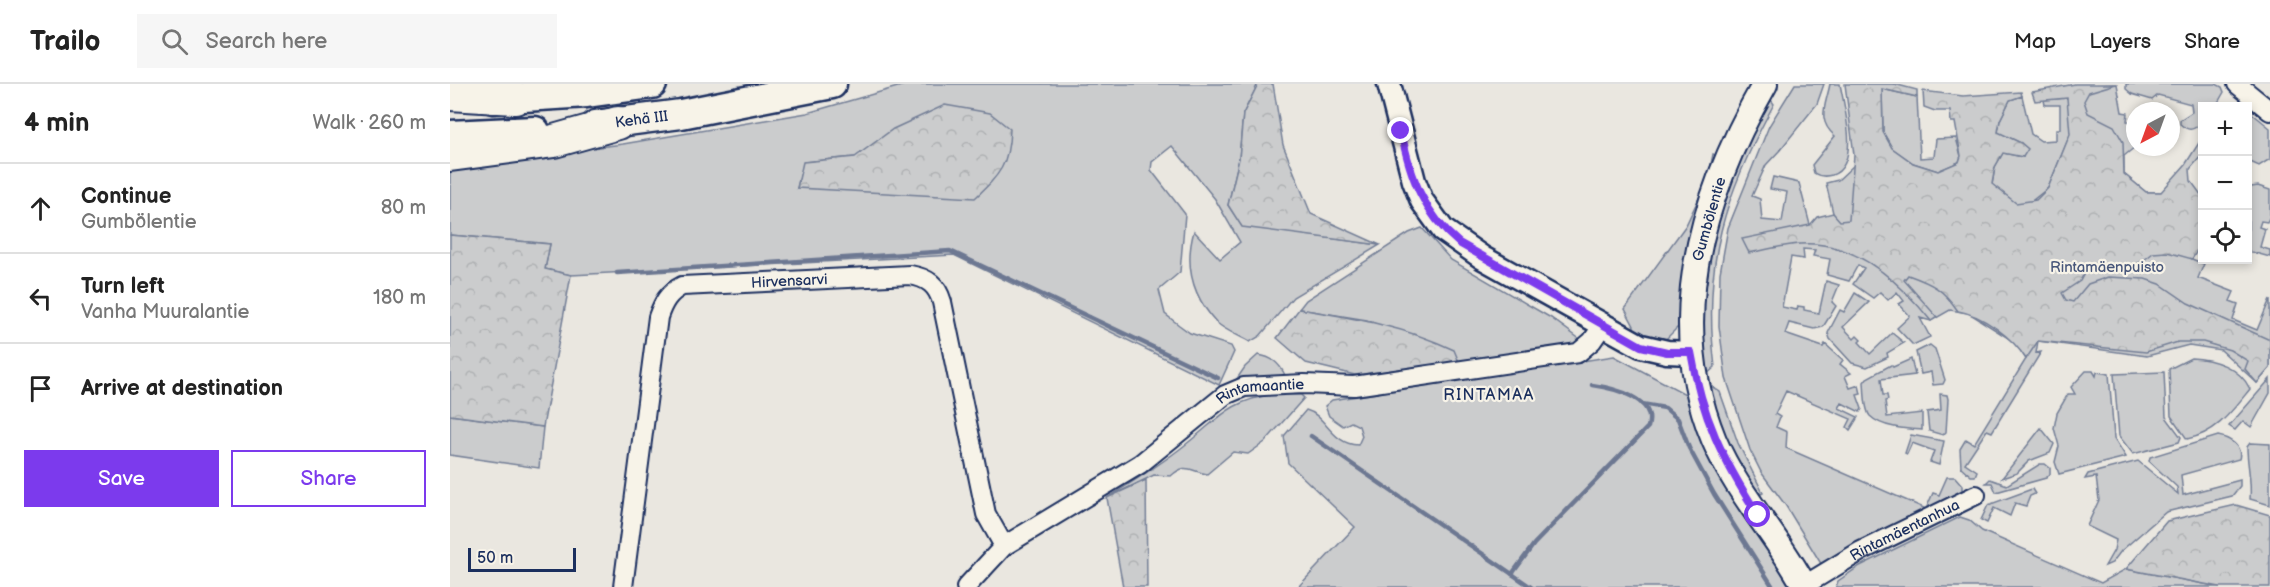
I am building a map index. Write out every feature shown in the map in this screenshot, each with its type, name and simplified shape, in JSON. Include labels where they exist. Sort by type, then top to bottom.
[{"type":"highway","points":[[450,102],[652,84]]},
{"type":"highway","name":"Kehä III","points":[[450,135],[551,130],[618,123],[748,102],[832,84]]},
{"type":"highway","points":[[450,94],[515,98]]},
{"type":"highway","points":[[450,155],[554,141],[618,123]]},
{"type":"main road","name":"Gumbölentie","points":[[1766,84],[1730,153],[1706,217],[1693,273],[1691,352],[1696,384],[1714,440],[1742,489],[1805,586]]},
{"type":"street","points":[[1389,84],[1414,181],[1422,201],[1443,230],[1483,258],[1641,346],[1667,352],[1691,352]]},
{"type":"street","points":[[2236,84],[2270,111]]},
{"type":"street","name":"Hirvensarvi","points":[[623,587],[658,317],[663,302],[673,291],[682,286],[910,275],[921,277],[934,285],[942,302],[986,514],[1004,546]]},
{"type":"street","name":"Rintamaantie","points":[[966,587],[1004,546],[1140,464],[1225,395],[1244,387],[1284,384],[1354,386],[1578,353],[1592,341],[1603,325]]},
{"type":"street","name":"Rintamäentanhua","points":[[1805,586],[1861,551],[1976,495]]},
{"type":"green space","points":[[908,84],[1258,84],[1243,114],[1239,159],[1228,205],[1242,226],[1380,245],[1293,297],[1260,336],[1250,342],[1217,323],[1202,303],[1191,269],[1190,256],[1194,231],[1220,259],[1240,242],[1215,199],[1172,146],[1152,162],[1151,170],[1185,214],[1180,272],[1159,290],[1165,314],[1190,333],[1231,346],[1234,352],[1219,385],[954,255],[571,275],[545,269],[550,244],[450,235],[450,166],[623,144],[807,113]],"holes":[[[855,157],[797,188],[804,162]]]},
{"type":"green space","points":[[1258,84],[1273,84],[1283,145],[1311,214],[1380,245],[1242,227],[1228,205],[1239,159],[1243,114]]},
{"type":"green space","points":[[1795,84],[1824,84],[1817,104],[1766,165],[1752,196],[1760,199],[1762,220],[1782,222],[1787,192],[1770,189],[1773,177],[1799,183],[1810,225],[1839,221],[1833,213],[1826,183],[1838,180],[1854,165],[1850,219],[2010,199],[1992,185],[1995,167],[2003,153],[2023,157],[2021,143],[1998,133],[2000,120],[2010,100],[2022,96],[2031,134],[2041,141],[2056,140],[2056,129],[2060,129],[2060,105],[2045,105],[2044,100],[2067,98],[2064,86],[2117,84],[2122,112],[2126,113],[2124,174],[2146,192],[2161,192],[2198,233],[2198,246],[2192,259],[2198,262],[2198,264],[2204,264],[2198,278],[2234,292],[2230,301],[2238,304],[2233,320],[2257,330],[2270,299],[2270,368],[2257,383],[2221,350],[2189,345],[2147,356],[2038,341],[2036,353],[2041,352],[1992,432],[1987,430],[1965,463],[1977,471],[1975,476],[1971,476],[1961,467],[1960,449],[1966,439],[1974,444],[2026,359],[2016,343],[1969,313],[1950,310],[1931,321],[1920,318],[1930,337],[1913,345],[1897,328],[1910,316],[1899,304],[1904,301],[1897,292],[1888,300],[1880,292],[1873,298],[1853,284],[1864,268],[1858,265],[1849,281],[1827,275],[1830,259],[1813,256],[1815,250],[1803,249],[1804,259],[1791,257],[1782,307],[1797,310],[1798,306],[1804,307],[1804,310],[1819,313],[1826,281],[1839,285],[1832,302],[1836,306],[1823,327],[1814,329],[1789,323],[1785,334],[1823,347],[1825,344],[1843,360],[1840,364],[1851,373],[1845,376],[1850,388],[1859,385],[1861,394],[1857,395],[1862,409],[1860,412],[1842,403],[1839,408],[1858,417],[1850,430],[1847,427],[1851,419],[1786,391],[1775,414],[1780,417],[1776,427],[1787,432],[1786,448],[1926,509],[1933,493],[1939,495],[1947,477],[1955,477],[1962,485],[1959,497],[1823,567],[1786,506],[1761,472],[1750,450],[1726,378],[1719,326],[1720,273],[1728,228],[1769,126]],"holes":[[[2069,137],[2058,203],[2033,200],[2048,188]]]},
{"type":"green space","points":[[1830,84],[1840,84],[1847,120],[1848,148],[1846,160],[1841,169],[1832,175],[1823,176],[1814,173],[1812,165],[1835,136],[1829,130],[1824,118]]},
{"type":"green space","name":"Rintamäenpuisto","points":[[1845,84],[1894,84],[1917,90],[1917,97],[1882,89],[1883,132],[1892,148],[1913,163],[1938,171],[1959,162],[1961,156],[1955,122],[1951,122],[1950,111],[1935,111],[1924,107],[1923,91],[1963,96],[2021,92],[2022,96],[2010,100],[2000,120],[1998,132],[2028,149],[2023,157],[2003,153],[1995,167],[1992,184],[2016,203],[2036,200],[2048,188],[2070,134],[2067,98],[2035,101],[2032,92],[2075,84],[2116,84],[2089,92],[2084,101],[2088,113],[2114,126],[2123,142],[2124,174],[2146,192],[2161,192],[2185,165],[2198,144],[2198,160],[2190,169],[2191,181],[2198,191],[2198,249],[2192,259],[2167,252],[2153,253],[2137,264],[2129,266],[2087,268],[2080,281],[2062,293],[2066,300],[2073,302],[2088,284],[2108,277],[2145,279],[2160,284],[2188,303],[2270,340],[2270,368],[2257,383],[2245,369],[2248,361],[2230,350],[2203,342],[2178,342],[2146,352],[2038,341],[2026,359],[2013,343],[1987,322],[1958,311],[1942,292],[1917,278],[1908,275],[1904,280],[1937,317],[1931,321],[1890,278],[1857,256],[1839,249],[1800,244],[1749,253],[1742,239],[1810,225],[1817,217],[1833,213],[1840,221],[1849,220],[1854,155]]},
{"type":"green space","points":[[2126,84],[2216,84],[2222,87],[2224,92],[2218,102],[2198,102],[2198,126],[2189,129],[2180,124],[2180,120],[2192,112],[2191,104],[2158,95],[2152,100],[2132,94],[2126,89]]},
{"type":"green space","points":[[1882,89],[1917,97],[1920,158],[1934,157],[1936,139],[1956,138],[1961,156],[1959,162],[1938,171],[1913,163],[1892,148],[1883,132]]},
{"type":"green space","points":[[1771,100],[1774,104],[1742,168],[1721,230],[1712,295],[1715,367],[1707,374],[1701,338],[1701,302],[1705,267],[1713,232],[1738,164]]},
{"type":"green space","points":[[945,105],[990,113],[1010,129],[1008,152],[1002,168],[975,198],[797,188],[803,162],[855,157],[893,129]]},
{"type":"green space","points":[[2252,113],[2270,128],[2270,159],[2259,166],[2252,163]]},
{"type":"green space","points":[[1713,154],[1719,157],[1694,230],[1681,288],[1678,327],[1664,341],[1634,332],[1634,326],[1625,309],[1686,225],[1708,179]]},
{"type":"green space","points":[[2258,186],[2270,190],[2270,216],[2267,222],[2261,221],[2259,227],[2265,229],[2260,247],[2270,250],[2270,257],[2252,252],[2252,187]]},
{"type":"green space","points":[[1422,228],[1451,260],[1551,318],[1581,340],[1576,344],[1459,362],[1367,320],[1299,309],[1306,300],[1409,233]]},
{"type":"green space","points":[[450,235],[550,244],[545,269],[571,275],[543,427],[450,415]]},
{"type":"green space","points":[[1855,293],[1869,302],[1843,327],[1854,339],[1857,336],[1861,340],[1859,342],[1870,354],[1892,333],[1904,343],[1887,353],[1888,357],[1867,367],[1852,363],[1830,339],[1828,333],[1840,310],[1844,312]]},
{"type":"green space","points":[[1299,309],[1359,320],[1416,335],[1454,350],[1459,362],[1355,375],[1306,363],[1277,338]]},
{"type":"green space","points":[[1930,345],[1935,349],[1945,380],[1943,384],[1933,385],[1931,372],[1921,374],[1916,352]]},
{"type":"green space","points":[[1258,355],[1274,361],[1285,375],[1234,383],[1245,367]]},
{"type":"green space","points":[[1614,356],[1691,397],[1794,587],[1298,587],[1355,527],[1288,463],[1284,436],[1306,410],[1319,417],[1341,440],[1358,445],[1362,436],[1359,426],[1351,422],[1343,426],[1329,416],[1325,406],[1332,400]]},
{"type":"green space","points":[[2191,358],[2217,362],[2233,370],[2240,375],[2250,389],[2223,420],[2207,432],[2187,439],[2171,416],[2169,369]]},
{"type":"green space","points":[[1911,359],[1915,375],[1881,379],[1883,395],[1887,395],[1888,400],[1885,401],[1887,417],[1922,413],[1922,430],[1881,423],[1870,416],[1866,405],[1864,382],[1867,378],[1891,365],[1893,367]]},
{"type":"green space","points":[[2086,371],[2093,371],[2096,376],[2097,372],[2109,374],[2114,438],[2126,457],[2059,474],[2055,462],[2059,446],[2054,428],[2057,413],[2068,394],[2075,394],[2071,387]]},
{"type":"green space","points":[[2164,372],[2166,417],[2181,437],[2179,442],[2133,454],[2119,436],[2114,374]]},
{"type":"green space","points":[[2270,379],[2270,393],[2251,427],[2243,421],[2235,430],[2229,426]]},
{"type":"green space","points":[[1711,386],[1720,392],[1738,443],[1763,493],[1761,494],[1736,469],[1707,387]]},
{"type":"green space","points":[[1275,394],[1301,395],[1304,398],[1265,442],[1248,454],[1233,452],[1207,474],[1184,468],[1171,476],[1154,475],[1107,498],[1147,473],[1235,406]]},
{"type":"green space","points":[[1940,394],[1947,395],[1948,399],[1946,432],[1943,435],[1929,431],[1927,412],[1941,410]]},
{"type":"green space","points":[[450,415],[543,427],[539,468],[450,455]]},
{"type":"green space","points":[[2041,428],[2054,444],[2050,453],[2029,461],[2017,473],[2002,478]]},
{"type":"green space","points":[[1911,435],[1944,441],[1939,465],[1930,462],[1934,451],[1912,443],[1907,454],[1905,453]]},
{"type":"green space","points":[[2218,436],[2231,441],[2237,447],[2240,454],[2239,459],[2181,475],[2183,495],[2240,480],[2240,486],[2232,496],[2166,512],[2121,551],[2112,563],[2105,566],[2114,550],[2116,540],[2087,526],[2099,500],[2096,477],[2085,479],[2088,474],[2138,461],[2178,494],[2177,487],[2149,461],[2150,457]]},
{"type":"green space","points":[[2250,443],[2270,444],[2270,505],[2250,499],[2247,447]]},
{"type":"green space","points":[[2040,464],[2045,464],[2050,468],[2050,474],[2046,478],[1996,492],[1992,483],[1986,483],[1990,479],[2007,485]]},
{"type":"green space","points":[[1146,480],[1147,587],[1123,587],[1107,498]]},
{"type":"green space","points":[[2032,489],[2035,494],[2030,496],[2026,506],[2015,503],[2010,516],[1994,508],[1987,523],[1981,520],[1988,505]]},
{"type":"green space","points":[[2236,505],[2270,515],[2270,587],[2220,587],[2126,569],[2167,521]]},
{"type":"green space","points":[[1960,517],[1969,520],[1982,531],[2101,583],[2126,569],[2220,587],[1836,587],[1838,581],[1860,566]]},
{"type":"waterway","points":[[617,273],[950,251],[1218,378]]},
{"type":"waterway","points":[[1512,574],[1534,544],[1648,427],[1649,417],[1640,402],[1621,392],[1592,385]]},
{"type":"waterway","points":[[1642,404],[1665,408],[1678,419],[1689,448],[1714,494],[1773,587]]},
{"type":"waterway","points":[[1311,436],[1531,587]]},
{"type":"district","name":"RINTAMAA","points":[[1489,394]]},
{"type":"route","points":[[1401,131],[1407,164],[1422,201],[1443,230],[1459,243],[1641,346],[1667,352],[1691,352],[1696,384],[1714,440],[1758,515]]}]
